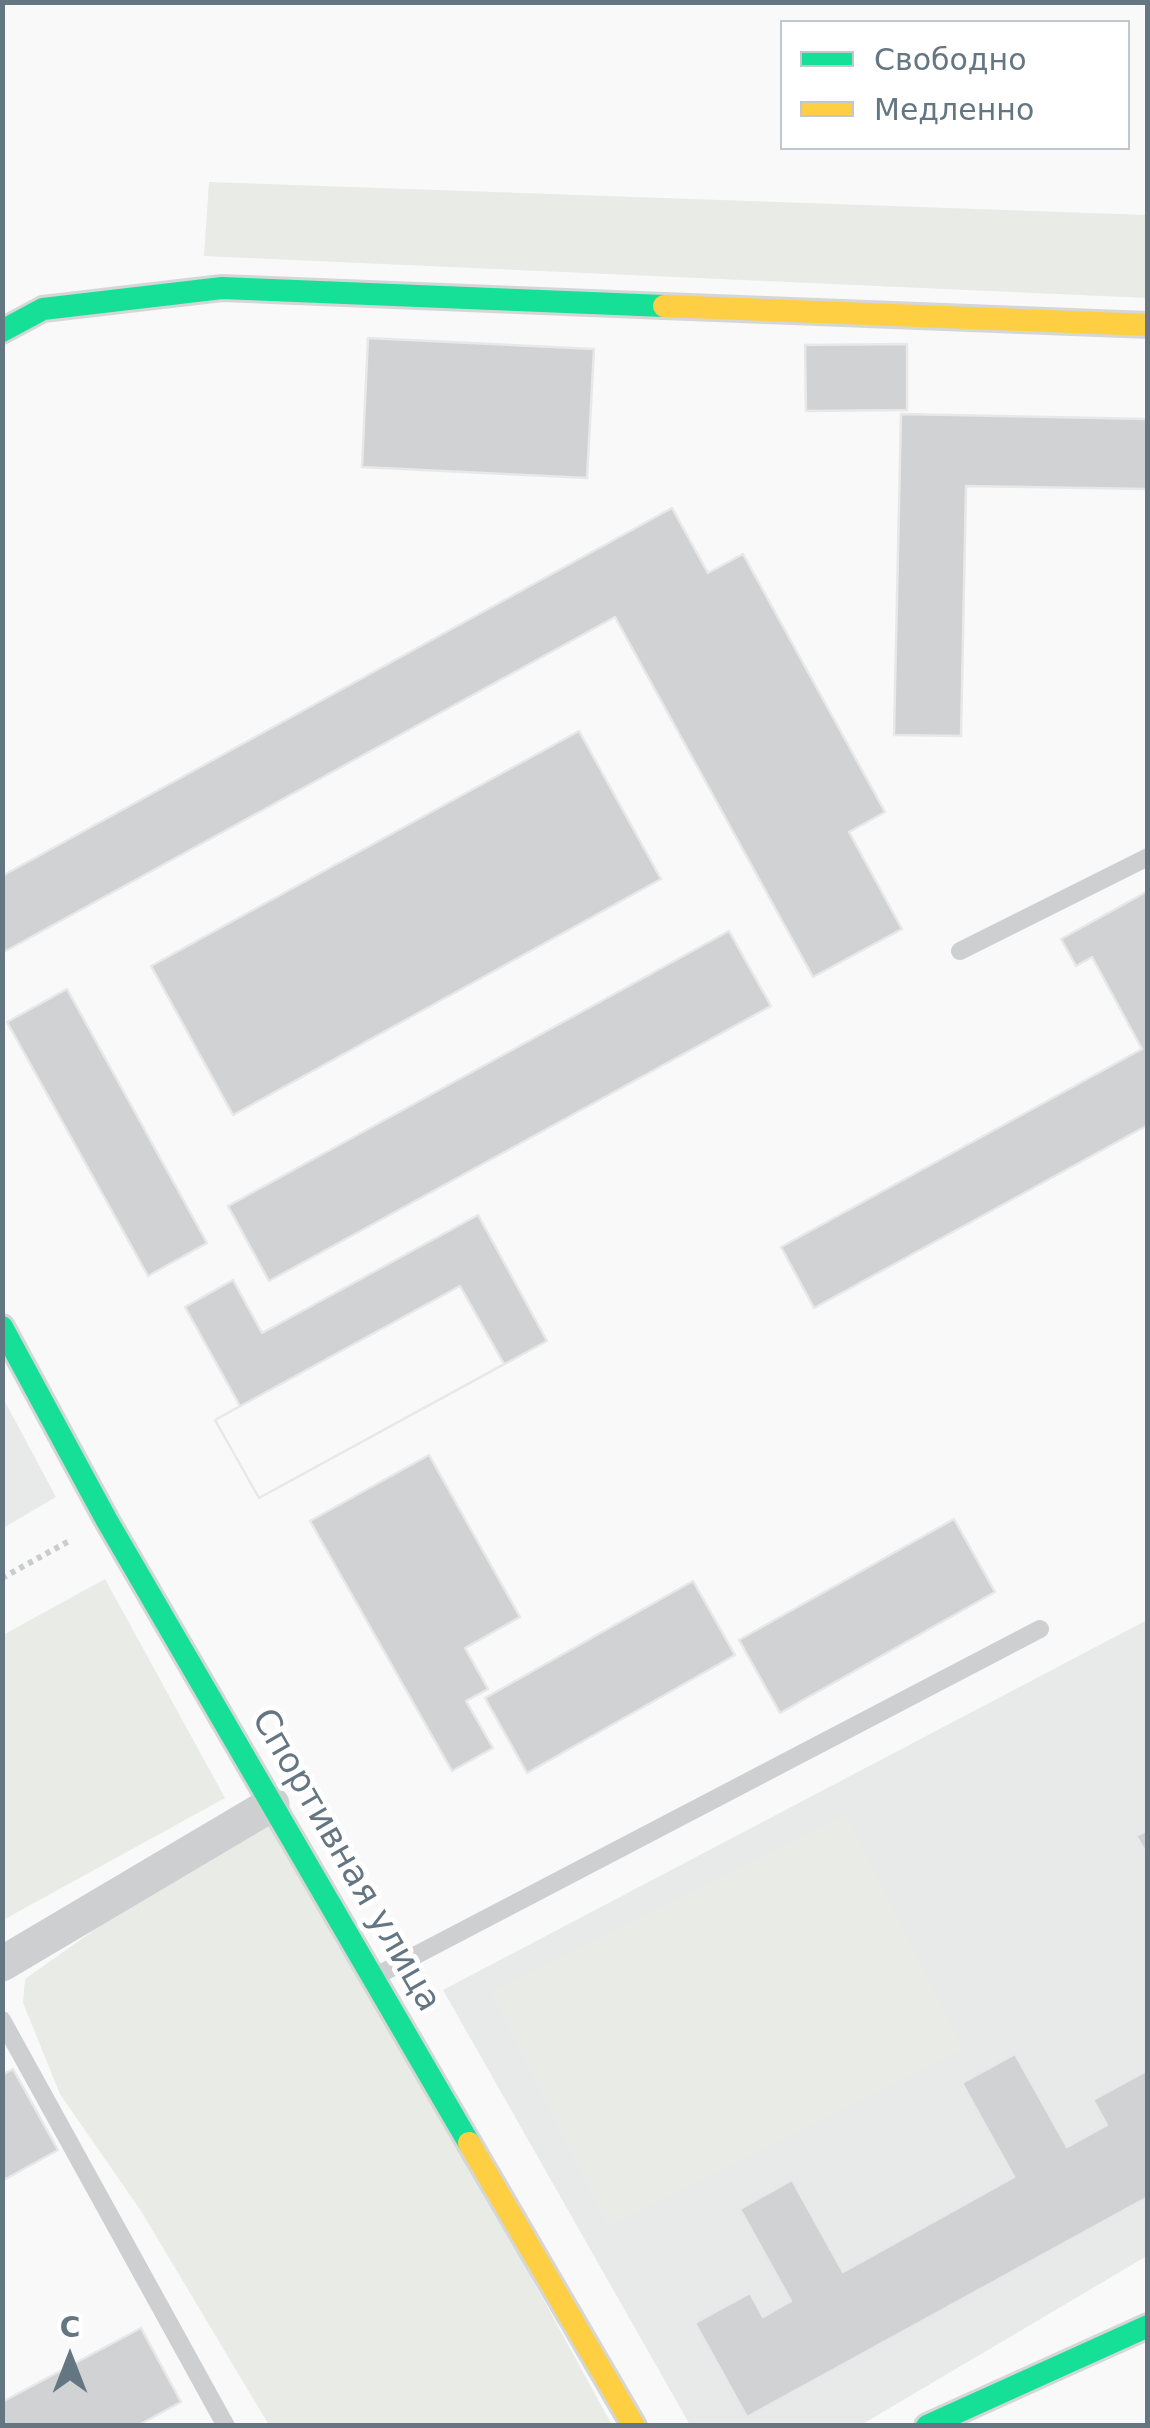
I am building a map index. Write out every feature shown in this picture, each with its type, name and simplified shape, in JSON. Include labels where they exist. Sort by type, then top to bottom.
[{"type":"street","points":[[2,331],[43,309],[222,288],[1148,325]]},
{"type":"street","name":"Спортивная улица","points":[[2,1328],[106,1519],[634,2426]]},
{"type":"street","points":[[2,1964],[272,1804]]},
{"type":"street","points":[[927,2426],[1148,2326]]},
{"type":"lane","points":[[960,951],[1148,856]]},
{"type":"lane","points":[[373,1978],[1040,1629]]},
{"type":"lane","points":[[2,2020],[226,2426]]},
{"type":"path","points":[[2,1578],[106,1519]]},
{"type":"shaded area","points":[[209,182],[1147,215],[1147,298],[204,256]]},
{"type":"shaded area","points":[[3,1398],[56,1497],[2,1528]]},
{"type":"shaded area","points":[[105,1579],[225,1798],[3,1920],[3,1635]]},
{"type":"shaded area","points":[[1147,1620],[1147,2256],[861,2425],[690,2425],[443,1990]]},
{"type":"shaded area","points":[[272,1804],[612,2425],[269,2425],[141,2211],[60,2094],[23,2003],[25,1979]]},
{"type":"shaded area","points":[[847,1815],[964,2049],[608,2225],[491,1991]]},
{"type":"building","points":[[368,338],[594,349],[587,478],[362,467]]},
{"type":"building","points":[[907,344],[907,410],[806,411],[805,345]]},
{"type":"building","points":[[901,414],[1148,419],[1148,489],[966,486],[961,736],[894,735]]},
{"type":"building","points":[[672,508],[708,573],[743,554],[885,812],[849,832],[902,929],[813,977],[615,617],[2,953],[2,876]]},
{"type":"building","points":[[579,731],[661,879],[233,1115],[151,966]]},
{"type":"building","points":[[1148,891],[1148,1125],[814,1308],[781,1247],[1142,1049],[1092,957],[1076,966],[1061,939]]},
{"type":"building","points":[[729,931],[771,1006],[269,1281],[228,1206]]},
{"type":"building","points":[[67,989],[207,1243],[148,1276],[7,1022]]},
{"type":"building","points":[[478,1215],[547,1341],[259,1498],[215,1420],[240,1406],[185,1307],[233,1280],[262,1333]]},
{"type":"building","points":[[460,1286],[504,1364],[259,1498],[215,1420]]},
{"type":"building","points":[[429,1455],[520,1617],[465,1648],[488,1689],[466,1701],[493,1748],[452,1771],[310,1521]]},
{"type":"building","points":[[954,1519],[995,1592],[780,1713],[739,1640]]},
{"type":"building","points":[[693,1581],[735,1655],[527,1773],[485,1698]]},
{"type":"building","points":[[1148,1830],[1148,1856],[1136,1836]]},
{"type":"building","points":[[1015,2054],[1067,2147],[1107,2125],[1093,2100],[1148,2070],[1148,2197],[747,2417],[695,2323],[750,2293],[763,2317],[791,2301],[740,2209],[792,2180],[843,2272],[1014,2177],[962,2083]]},
{"type":"building","points":[[13,2069],[58,2150],[2,2181],[2,2075]]},
{"type":"building","points":[[141,2328],[181,2402],[137,2426],[2,2426],[2,2402]]},
{"type":"traffic: fast","points":[[2,331],[43,309],[222,288],[664,306]]},
{"type":"traffic: fast","points":[[2,1327],[106,1519],[469,2143]]},
{"type":"traffic: fast","points":[[927,2426],[1148,2326]]},
{"type":"traffic: slow","points":[[664,306],[1148,325]]},
{"type":"traffic: slow","points":[[469,2143],[634,2426]]}]
